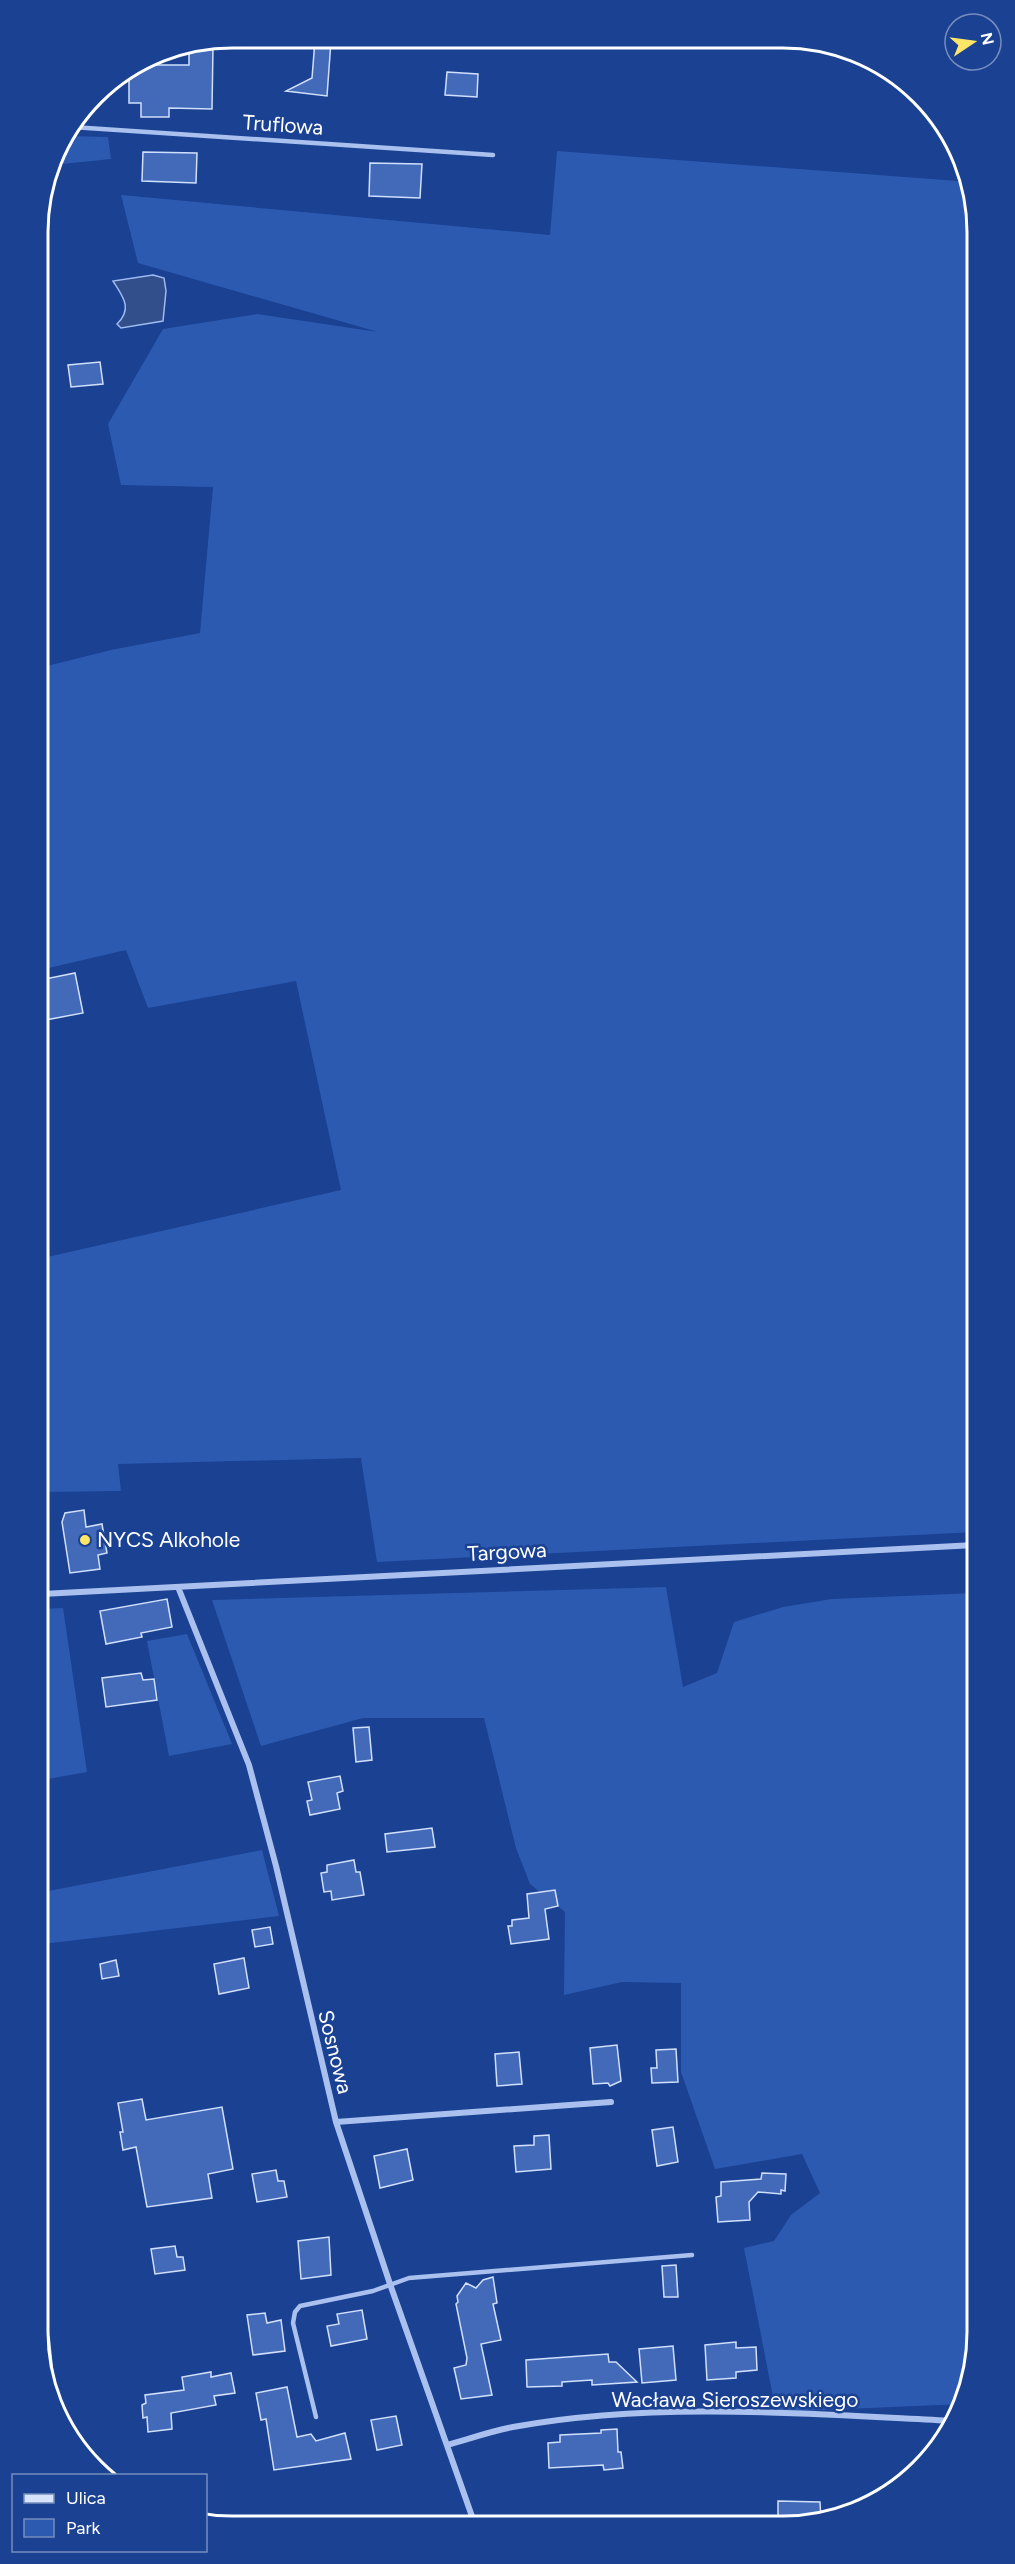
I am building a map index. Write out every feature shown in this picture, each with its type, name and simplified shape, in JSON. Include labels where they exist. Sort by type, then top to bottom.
[{"type":"street","name":"Targowa","points":[[48,1594],[967,1545]]},
{"type":"street","name":"Sosnowa","points":[[178,1587],[249,1766],[276,1866],[336,2122],[472,2516]]},
{"type":"street","points":[[336,2122],[611,2102]]},
{"type":"street","name":"Wacława Sieroszewskiego","points":[[447,2445],[512,2427],[590,2418],[675,2413],[817,2414],[944,2420]]},
{"type":"lane","name":"Truflowa","points":[[81,128],[493,155]]},
{"type":"lane","points":[[316,2417],[293,2324],[295,2312],[300,2306],[310,2302],[373,2291],[409,2278],[692,2255]]},
{"type":"green space","points":[[75,136],[108,137],[111,159],[61,164]]},
{"type":"green space","points":[[557,151],[960,181],[961,184],[967,232],[967,1532],[377,1562],[361,1458],[118,1464],[121,1491],[48,1492],[48,1257],[341,1190],[296,981],[148,1008],[126,950],[48,968],[48,666],[111,650],[200,633],[213,487],[121,485],[108,424],[163,329],[257,314],[378,332],[138,263],[121,195],[550,235]]},
{"type":"green space","points":[[666,1587],[683,1687],[717,1673],[734,1622],[783,1607],[832,1599],[967,1593],[967,2344],[961,2380],[952,2404],[776,2412],[744,2248],[774,2241],[791,2215],[820,2193],[802,2154],[715,2169],[681,2072],[681,1983],[622,1982],[564,1995],[565,1912],[530,1884],[516,1848],[484,1718],[363,1718],[261,1746],[212,1600]]},
{"type":"green space","points":[[63,1608],[87,1772],[48,1779],[48,1609]]},
{"type":"green space","points":[[187,1634],[232,1744],[169,1756],[147,1641]]},
{"type":"green space","points":[[262,1850],[279,1916],[48,1943],[48,1891]]},
{"type":"shaded area","points":[[153,275],[164,278],[166,291],[163,321],[121,328],[117,324],[125,313],[125,302],[113,281]]},
{"type":"building","points":[[314,48],[330,48],[327,96],[286,91],[312,78]]},
{"type":"building","points":[[213,50],[212,109],[169,108],[169,117],[141,117],[141,103],[129,103],[130,79],[156,65],[189,65],[189,53]]},
{"type":"building","points":[[447,72],[478,74],[477,97],[445,95]]},
{"type":"building","points":[[143,152],[197,153],[196,183],[142,181]]},
{"type":"building","points":[[370,163],[422,164],[420,198],[369,196]]},
{"type":"building","points":[[100,362],[103,384],[71,387],[68,365]]},
{"type":"building","points":[[75,973],[83,1013],[48,1020],[48,978]]},
{"type":"building","name":"NYCS Alkohole","points":[[84,1510],[86,1527],[102,1524],[107,1553],[98,1555],[100,1569],[70,1573],[62,1522],[65,1513]]},
{"type":"building","points":[[167,1599],[172,1627],[141,1633],[142,1637],[106,1644],[100,1611]]},
{"type":"building","points":[[141,1673],[143,1680],[154,1679],[157,1700],[106,1707],[102,1678]]},
{"type":"building","points":[[369,1727],[372,1760],[356,1762],[353,1728]]},
{"type":"building","points":[[340,1776],[343,1791],[337,1793],[340,1809],[310,1815],[307,1801],[312,1800],[308,1782]]},
{"type":"building","points":[[432,1828],[435,1847],[387,1852],[385,1834]]},
{"type":"building","points":[[354,1860],[356,1872],[360,1872],[364,1895],[332,1900],[331,1891],[324,1892],[321,1873],[327,1872],[327,1865]]},
{"type":"building","points":[[555,1890],[558,1906],[545,1909],[549,1939],[511,1944],[508,1926],[512,1926],[512,1920],[529,1918],[527,1894]]},
{"type":"building","points":[[270,1927],[273,1944],[255,1947],[252,1930]]},
{"type":"building","points":[[244,1958],[249,1988],[219,1994],[214,1964]]},
{"type":"building","points":[[116,1960],[119,1976],[102,1979],[100,1964]]},
{"type":"building","points":[[617,2045],[621,2081],[610,2086],[608,2083],[593,2084],[590,2048]]},
{"type":"building","points":[[676,2049],[678,2082],[652,2083],[651,2068],[657,2068],[656,2050]]},
{"type":"building","points":[[519,2052],[522,2084],[497,2086],[495,2054]]},
{"type":"building","points":[[142,2099],[146,2120],[222,2107],[233,2169],[208,2174],[212,2198],[147,2207],[136,2147],[123,2150],[120,2132],[123,2132],[118,2103]]},
{"type":"building","points":[[673,2127],[678,2162],[657,2166],[652,2130]]},
{"type":"building","points":[[549,2135],[551,2169],[516,2172],[514,2146],[534,2145],[534,2136]]},
{"type":"building","points":[[407,2149],[413,2180],[380,2188],[374,2156]]},
{"type":"building","points":[[276,2170],[278,2181],[284,2181],[287,2197],[257,2202],[252,2174]]},
{"type":"building","points":[[762,2173],[786,2174],[785,2191],[781,2190],[781,2194],[758,2192],[749,2202],[750,2220],[718,2222],[716,2197],[721,2196],[721,2182],[761,2179]]},
{"type":"building","points":[[329,2237],[331,2275],[301,2279],[298,2241]]},
{"type":"building","points":[[175,2246],[177,2257],[183,2257],[185,2270],[155,2274],[151,2249]]},
{"type":"building","points":[[676,2265],[678,2297],[664,2297],[662,2266]]},
{"type":"building","points":[[493,2277],[497,2303],[493,2304],[501,2340],[481,2344],[492,2395],[461,2399],[454,2368],[466,2365],[467,2358],[456,2304],[457,2296],[466,2283],[476,2288],[483,2280]]},
{"type":"building","points":[[362,2310],[367,2339],[331,2346],[327,2326],[339,2324],[337,2314]]},
{"type":"building","points":[[265,2313],[267,2323],[281,2320],[285,2351],[253,2355],[247,2315]]},
{"type":"building","points":[[736,2342],[736,2348],[756,2347],[757,2370],[736,2372],[736,2378],[707,2380],[705,2345]]},
{"type":"building","points":[[673,2346],[676,2380],[642,2383],[639,2349]]},
{"type":"building","points":[[608,2354],[609,2362],[616,2362],[637,2382],[592,2385],[592,2380],[562,2382],[562,2386],[527,2387],[526,2360]]},
{"type":"building","points":[[211,2372],[211,2377],[231,2373],[235,2393],[214,2396],[216,2405],[171,2413],[172,2429],[148,2432],[147,2417],[143,2418],[142,2405],[146,2403],[145,2395],[184,2390],[182,2377]]},
{"type":"building","points":[[287,2387],[297,2437],[311,2434],[316,2441],[345,2433],[351,2459],[274,2470],[266,2419],[261,2420],[256,2393]]},
{"type":"building","points":[[396,2416],[402,2445],[377,2450],[371,2420]]},
{"type":"building","points":[[617,2429],[618,2452],[621,2452],[623,2468],[604,2470],[603,2465],[549,2468],[548,2443],[560,2442],[560,2435],[601,2433],[601,2430]]},
{"type":"building","points":[[778,2501],[820,2502],[821,2512],[778,2516]]},
{"type":"place","name":"NYCS Alkohole","points":[[85,1540]]}]
